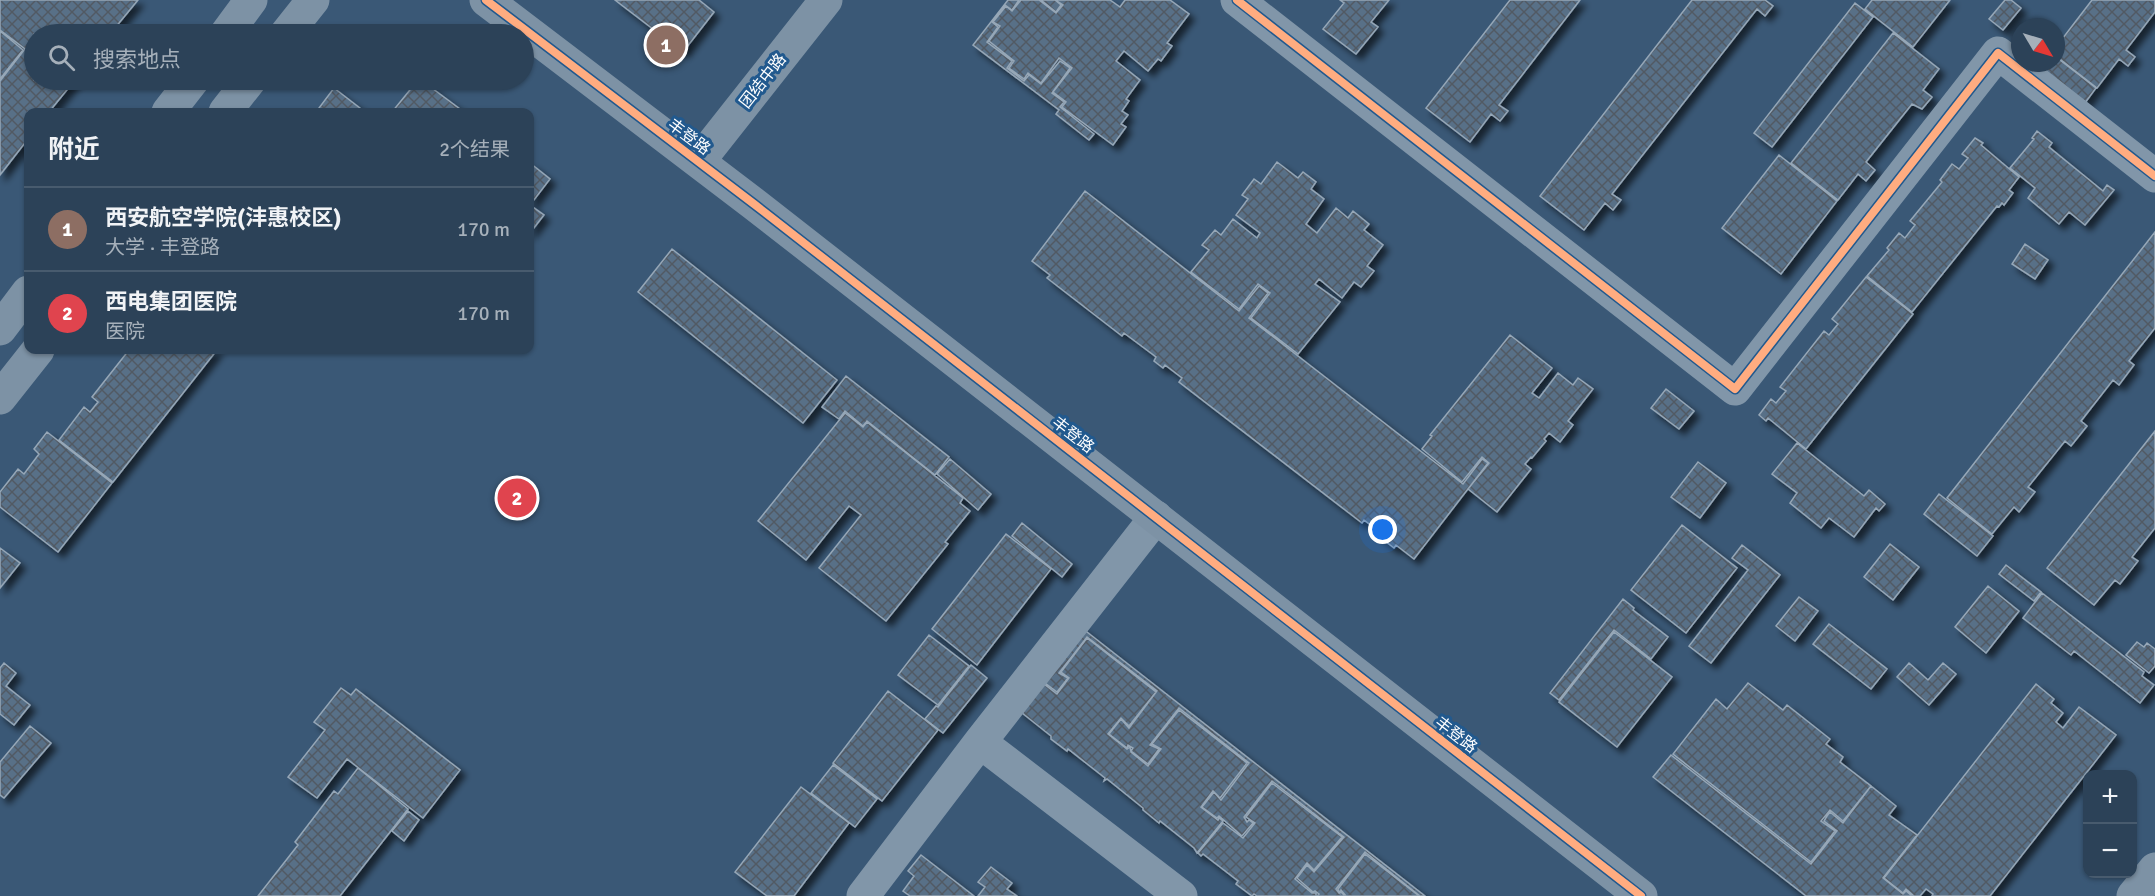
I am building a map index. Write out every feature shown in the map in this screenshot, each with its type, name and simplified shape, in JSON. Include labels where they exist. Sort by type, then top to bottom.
[{"type":"street","points":[[233,24],[251,0]]},
{"type":"street","points":[[294,24],[313,0]]},
{"type":"street","name":"丰登路","points":[[486,0],[518,24]]},
{"type":"street","name":"团结中路","points":[[699,161],[826,0]]},
{"type":"street","points":[[1237,0],[1735,389],[1998,53],[2155,176]]},
{"type":"street","name":"丰登路","points":[[534,36],[699,161],[1641,896]]},
{"type":"street","points":[[171,108],[185,90]]},
{"type":"street","points":[[228,108],[242,90]]},
{"type":"street","points":[[0,329],[24,297]]},
{"type":"street","points":[[0,398],[35,354]]},
{"type":"street","points":[[863,896],[1156,517]]},
{"type":"street","points":[[980,742],[1181,896]]},
{"type":"street","points":[[2133,896],[2155,869]]},
{"type":"building","points":[[0,0],[138,0],[118,24],[24,24],[24,48],[0,30]]},
{"type":"building","points":[[615,0],[699,0],[714,12],[683,52]]},
{"type":"building","points":[[1008,0],[1019,0],[1012,10],[1005,5],[992,22],[998,27],[987,42],[1012,61],[1007,68],[1024,81],[1029,75],[1041,84],[1060,61],[1070,68],[1052,93],[1064,102],[1060,107],[1094,134],[1089,140],[1056,114],[1059,110],[973,45]]},
{"type":"building","points":[[1021,0],[1039,0],[1056,13],[1063,5],[1055,0],[1110,0],[1120,7],[1125,0],[1170,0],[1189,14],[1167,43],[1172,46],[1161,61],[1158,59],[1148,71],[1124,51],[1116,61],[1140,80],[1126,99],[1129,101],[1122,111],[1128,115],[1121,124],[1126,127],[1113,145],[1062,107],[1066,102],[1053,92],[1072,68],[1059,58],[1041,83],[1028,73],[1024,79],[1009,68],[1014,61],[989,41],[1000,26],[993,22],[1006,6],[1012,11]]},
{"type":"building","points":[[1041,0],[1055,0],[1061,5],[1056,12]]},
{"type":"building","points":[[1340,0],[1389,0],[1371,22],[1378,27],[1356,54],[1323,29],[1344,3]]},
{"type":"building","points":[[1510,0],[1580,0],[1499,105],[1508,111],[1500,121],[1491,114],[1470,142],[1426,108]]},
{"type":"building","points":[[1692,0],[1765,0],[1773,6],[1765,16],[1757,9],[1612,194],[1621,200],[1613,210],[1605,203],[1584,230],[1540,196]]},
{"type":"building","points":[[1872,0],[1950,0],[1913,47],[1865,9]]},
{"type":"building","points":[[2005,0],[2011,0],[2021,8],[2003,30],[1989,19]]},
{"type":"building","points":[[2092,0],[2155,0],[2155,12],[2126,50],[2135,57],[2128,66],[2119,59],[2097,88],[2065,63],[2065,35]]},
{"type":"building","points":[[1855,3],[1873,17],[1772,147],[1754,133]]},
{"type":"building","points":[[0,31],[23,50],[0,79]]},
{"type":"building","points":[[1893,33],[1939,69],[1923,90],[1932,97],[1922,109],[1912,104],[1866,162],[1875,170],[1866,181],[1858,174],[1838,200],[1791,163]]},
{"type":"building","points":[[24,50],[24,90],[67,90],[52,108],[24,108],[24,144],[0,175],[0,81]]},
{"type":"building","points":[[2065,64],[2096,88],[2085,103],[2045,72],[2065,72]]},
{"type":"building","points":[[332,90],[337,90],[360,108],[319,108]]},
{"type":"building","points":[[410,90],[434,90],[459,108],[395,108]]},
{"type":"building","points":[[2037,131],[2052,143],[2049,147],[2103,191],[2107,185],[2114,190],[2085,225],[2069,212],[2059,224],[2028,198],[2035,188],[2010,168],[2034,139],[2032,138]]},
{"type":"building","points":[[1975,138],[2019,177],[2009,190],[2013,193],[2004,205],[2002,203],[1999,207],[1997,206],[1912,312],[1867,276],[1889,250],[1887,248],[1899,233],[1905,238],[1915,225],[1910,221],[1942,182],[1940,180],[1952,164],[1959,169],[1968,158],[1962,154]]},
{"type":"building","points":[[1779,155],[1837,201],[1781,274],[1722,228]]},
{"type":"building","points":[[1277,162],[1298,178],[1303,172],[1316,182],[1311,189],[1324,199],[1306,224],[1317,233],[1336,208],[1348,218],[1353,211],[1369,224],[1364,230],[1383,245],[1367,266],[1374,271],[1361,287],[1354,282],[1342,298],[1319,279],[1315,284],[1340,302],[1298,354],[1251,318],[1270,293],[1258,284],[1239,309],[1191,272],[1209,250],[1202,245],[1215,230],[1221,235],[1233,219],[1257,238],[1260,233],[1236,215],[1248,199],[1242,195],[1254,179],[1261,184]]},
{"type":"building","points":[[534,166],[550,179],[534,200]]},
{"type":"building","points":[[1085,191],[1239,311],[1259,286],[1268,293],[1249,318],[1463,484],[1482,459],[1488,463],[1414,559],[1396,545],[1394,548],[1371,530],[1373,527],[1364,520],[1362,523],[1179,382],[1182,378],[1165,365],[1163,368],[1154,361],[1156,357],[1124,333],[1122,336],[1047,278],[1050,275],[1032,261]]},
{"type":"building","points":[[534,208],[544,215],[534,228]]},
{"type":"building","points":[[2155,232],[2155,328],[2129,361],[2134,365],[2119,385],[2113,380],[2081,421],[2087,426],[2071,446],[2065,441],[2028,487],[2035,492],[2019,512],[2014,507],[1992,534],[1947,498]]},
{"type":"building","points":[[2025,244],[2048,260],[2035,279],[2012,264]]},
{"type":"building","points":[[672,249],[837,380],[803,423],[638,292]]},
{"type":"building","points":[[1866,277],[1913,314],[1806,449],[1768,418],[1766,421],[1759,415],[1771,399],[1776,403],[1786,391],[1780,387],[1824,331],[1829,335],[1838,324],[1832,319]]},
{"type":"building","points":[[1510,335],[1552,368],[1532,393],[1539,398],[1558,373],[1573,385],[1578,378],[1593,389],[1568,421],[1573,425],[1560,442],[1549,433],[1544,439],[1546,441],[1525,464],[1531,469],[1497,512],[1468,489],[1489,463],[1482,457],[1462,482],[1422,449],[1432,436],[1430,435]]},
{"type":"building","points":[[126,354],[214,354],[113,482],[59,440],[84,407],[90,412],[98,402],[92,397]]},
{"type":"building","points":[[846,376],[949,457],[935,475],[867,421],[863,426],[845,411],[839,419],[822,407]]},
{"type":"building","points":[[1666,389],[1694,411],[1679,429],[1651,408]]},
{"type":"building","points":[[845,413],[863,427],[867,422],[963,498],[960,503],[970,511],[945,542],[948,544],[886,621],[819,568],[861,515],[849,506],[806,560],[758,521]]},
{"type":"building","points":[[2155,431],[2155,528],[2132,557],[2138,561],[2120,584],[2115,580],[2094,605],[2047,568]]},
{"type":"building","points":[[47,432],[112,483],[58,552],[0,507],[0,492],[18,469],[24,474],[39,454],[34,449]]},
{"type":"building","points":[[1797,443],[1864,496],[1869,490],[1885,504],[1879,511],[1876,508],[1854,537],[1829,518],[1821,528],[1790,503],[1797,493],[1772,474]]},
{"type":"building","points":[[950,459],[991,494],[978,510],[937,474]]},
{"type":"building","points":[[1698,462],[1726,483],[1700,518],[1671,497]]},
{"type":"building","points":[[1939,494],[1993,536],[1977,556],[1924,514]]},
{"type":"building","points":[[1022,523],[1072,564],[1062,577],[1012,536]]},
{"type":"building","points":[[1682,525],[1737,568],[1686,633],[1631,590]]},
{"type":"building","points":[[1006,534],[1051,569],[977,665],[932,629]]},
{"type":"building","points":[[1890,544],[1919,567],[1893,600],[1864,577]]},
{"type":"building","points":[[1742,545],[1780,575],[1711,663],[1689,646],[1748,570],[1732,558]]},
{"type":"building","points":[[0,548],[20,563],[0,588]]},
{"type":"building","points":[[2006,565],[2041,592],[2034,601],[1999,574]]},
{"type":"building","points":[[1988,586],[2019,611],[1986,653],[1955,627]]},
{"type":"building","points":[[2042,593],[2144,672],[2142,676],[2154,685],[2140,703],[2074,651],[2071,655],[2023,618]]},
{"type":"building","points":[[1799,597],[1818,611],[1795,641],[1776,626]]},
{"type":"building","points":[[1623,599],[1634,608],[1633,610],[1668,637],[1651,659],[1614,630],[1559,700],[1550,693]]},
{"type":"building","points":[[1829,624],[1887,669],[1871,689],[1813,644]]},
{"type":"building","points":[[1078,625],[1425,896],[1420,896],[1365,852],[1336,889],[1345,896],[1317,896],[1319,894],[1313,892],[1297,878],[1307,865],[1314,872],[1344,837],[1272,781],[1244,817],[1247,822],[1249,820],[1253,823],[1242,836],[1219,816],[1217,818],[1202,807],[1214,792],[1221,800],[1249,763],[1179,708],[1150,745],[1159,749],[1148,764],[1131,751],[1133,748],[1128,745],[1127,748],[1109,734],[1121,719],[1129,728],[1157,691],[1087,637],[1059,673],[1068,678],[1057,692],[1041,680]]},
{"type":"building","points":[[1614,632],[1672,677],[1617,747],[1559,702]]},
{"type":"building","points":[[929,635],[969,666],[938,705],[898,675]]},
{"type":"building","points":[[1087,638],[1156,692],[1129,726],[1121,718],[1108,734],[1127,749],[1130,747],[1131,752],[1148,766],[1161,749],[1152,744],[1179,710],[1247,763],[1220,798],[1213,791],[1201,807],[1218,820],[1219,818],[1223,821],[1197,853],[1194,848],[1160,821],[1159,823],[1107,779],[1104,781],[1105,778],[1068,749],[1067,751],[1051,739],[1051,736],[1017,709],[1040,681],[1057,694],[1069,678],[1061,672]]},
{"type":"building","points":[[2137,642],[2144,647],[2147,643],[2155,649],[2155,666],[2149,673],[2126,655]]},
{"type":"building","points":[[4,663],[16,673],[6,686],[30,705],[14,725],[0,714],[0,668]]},
{"type":"building","points":[[1909,663],[1928,680],[1943,663],[1956,674],[1929,705],[1897,677]]},
{"type":"building","points":[[971,665],[987,678],[943,733],[925,719],[936,706],[938,707]]},
{"type":"building","points":[[1748,683],[1783,710],[1787,705],[1830,739],[1826,744],[1843,757],[1840,762],[1871,786],[1843,821],[1830,810],[1821,821],[1835,831],[1811,862],[1673,754],[1716,699],[1727,709]]},
{"type":"building","points":[[2036,684],[2054,699],[2051,703],[2063,713],[2056,722],[2063,728],[2079,707],[2116,735],[2089,770],[2083,770],[2083,777],[1990,896],[1932,896],[1933,894],[1926,889],[1920,896],[1914,896],[1906,889],[1903,893],[1884,878]]},
{"type":"building","points":[[341,688],[351,695],[356,689],[460,770],[423,818],[347,759],[317,798],[288,777],[325,730],[314,722]]},
{"type":"building","points":[[888,691],[938,730],[882,801],[833,763]]},
{"type":"building","points":[[30,726],[51,743],[4,798],[0,795],[0,762]]},
{"type":"building","points":[[1671,755],[1811,864],[1837,831],[1824,821],[1830,812],[1843,823],[1871,786],[1896,806],[1889,815],[1917,835],[1883,878],[1903,894],[1906,891],[1912,896],[1806,896],[1653,777]]},
{"type":"building","points":[[833,765],[877,799],[855,827],[811,793]]},
{"type":"building","points":[[358,768],[408,809],[340,896],[258,896],[298,845],[295,842],[334,791],[338,794]]},
{"type":"building","points":[[1272,783],[1342,837],[1314,870],[1307,863],[1295,879],[1312,893],[1316,893],[1316,896],[1257,896],[1254,894],[1252,896],[1236,884],[1238,881],[1203,854],[1201,856],[1198,853],[1223,823],[1243,838],[1255,823],[1246,817]]},
{"type":"building","points":[[801,787],[849,823],[794,896],[767,896],[735,872]]},
{"type":"building","points":[[408,811],[419,820],[404,841],[392,831]]},
{"type":"building","points":[[1365,854],[1419,896],[1346,896],[1341,890],[1340,893],[1338,889]]},
{"type":"building","points":[[921,855],[974,896],[910,896],[903,891],[914,876],[908,871]]},
{"type":"building","points":[[991,867],[1012,883],[1007,889],[1017,896],[978,896],[985,887],[978,882]]},
{"type":"cycle path","points":[[486,0],[518,24]]},
{"type":"cycle path","points":[[1237,0],[1735,389],[1998,53],[2155,176]]},
{"type":"cycle path","points":[[534,37],[754,204],[1641,896]]},
{"type":"place","name":"西安航空学院(沣惠校区)","points":[[666,45]]},
{"type":"place","name":"西电集团医院","points":[[517,498]]}]
